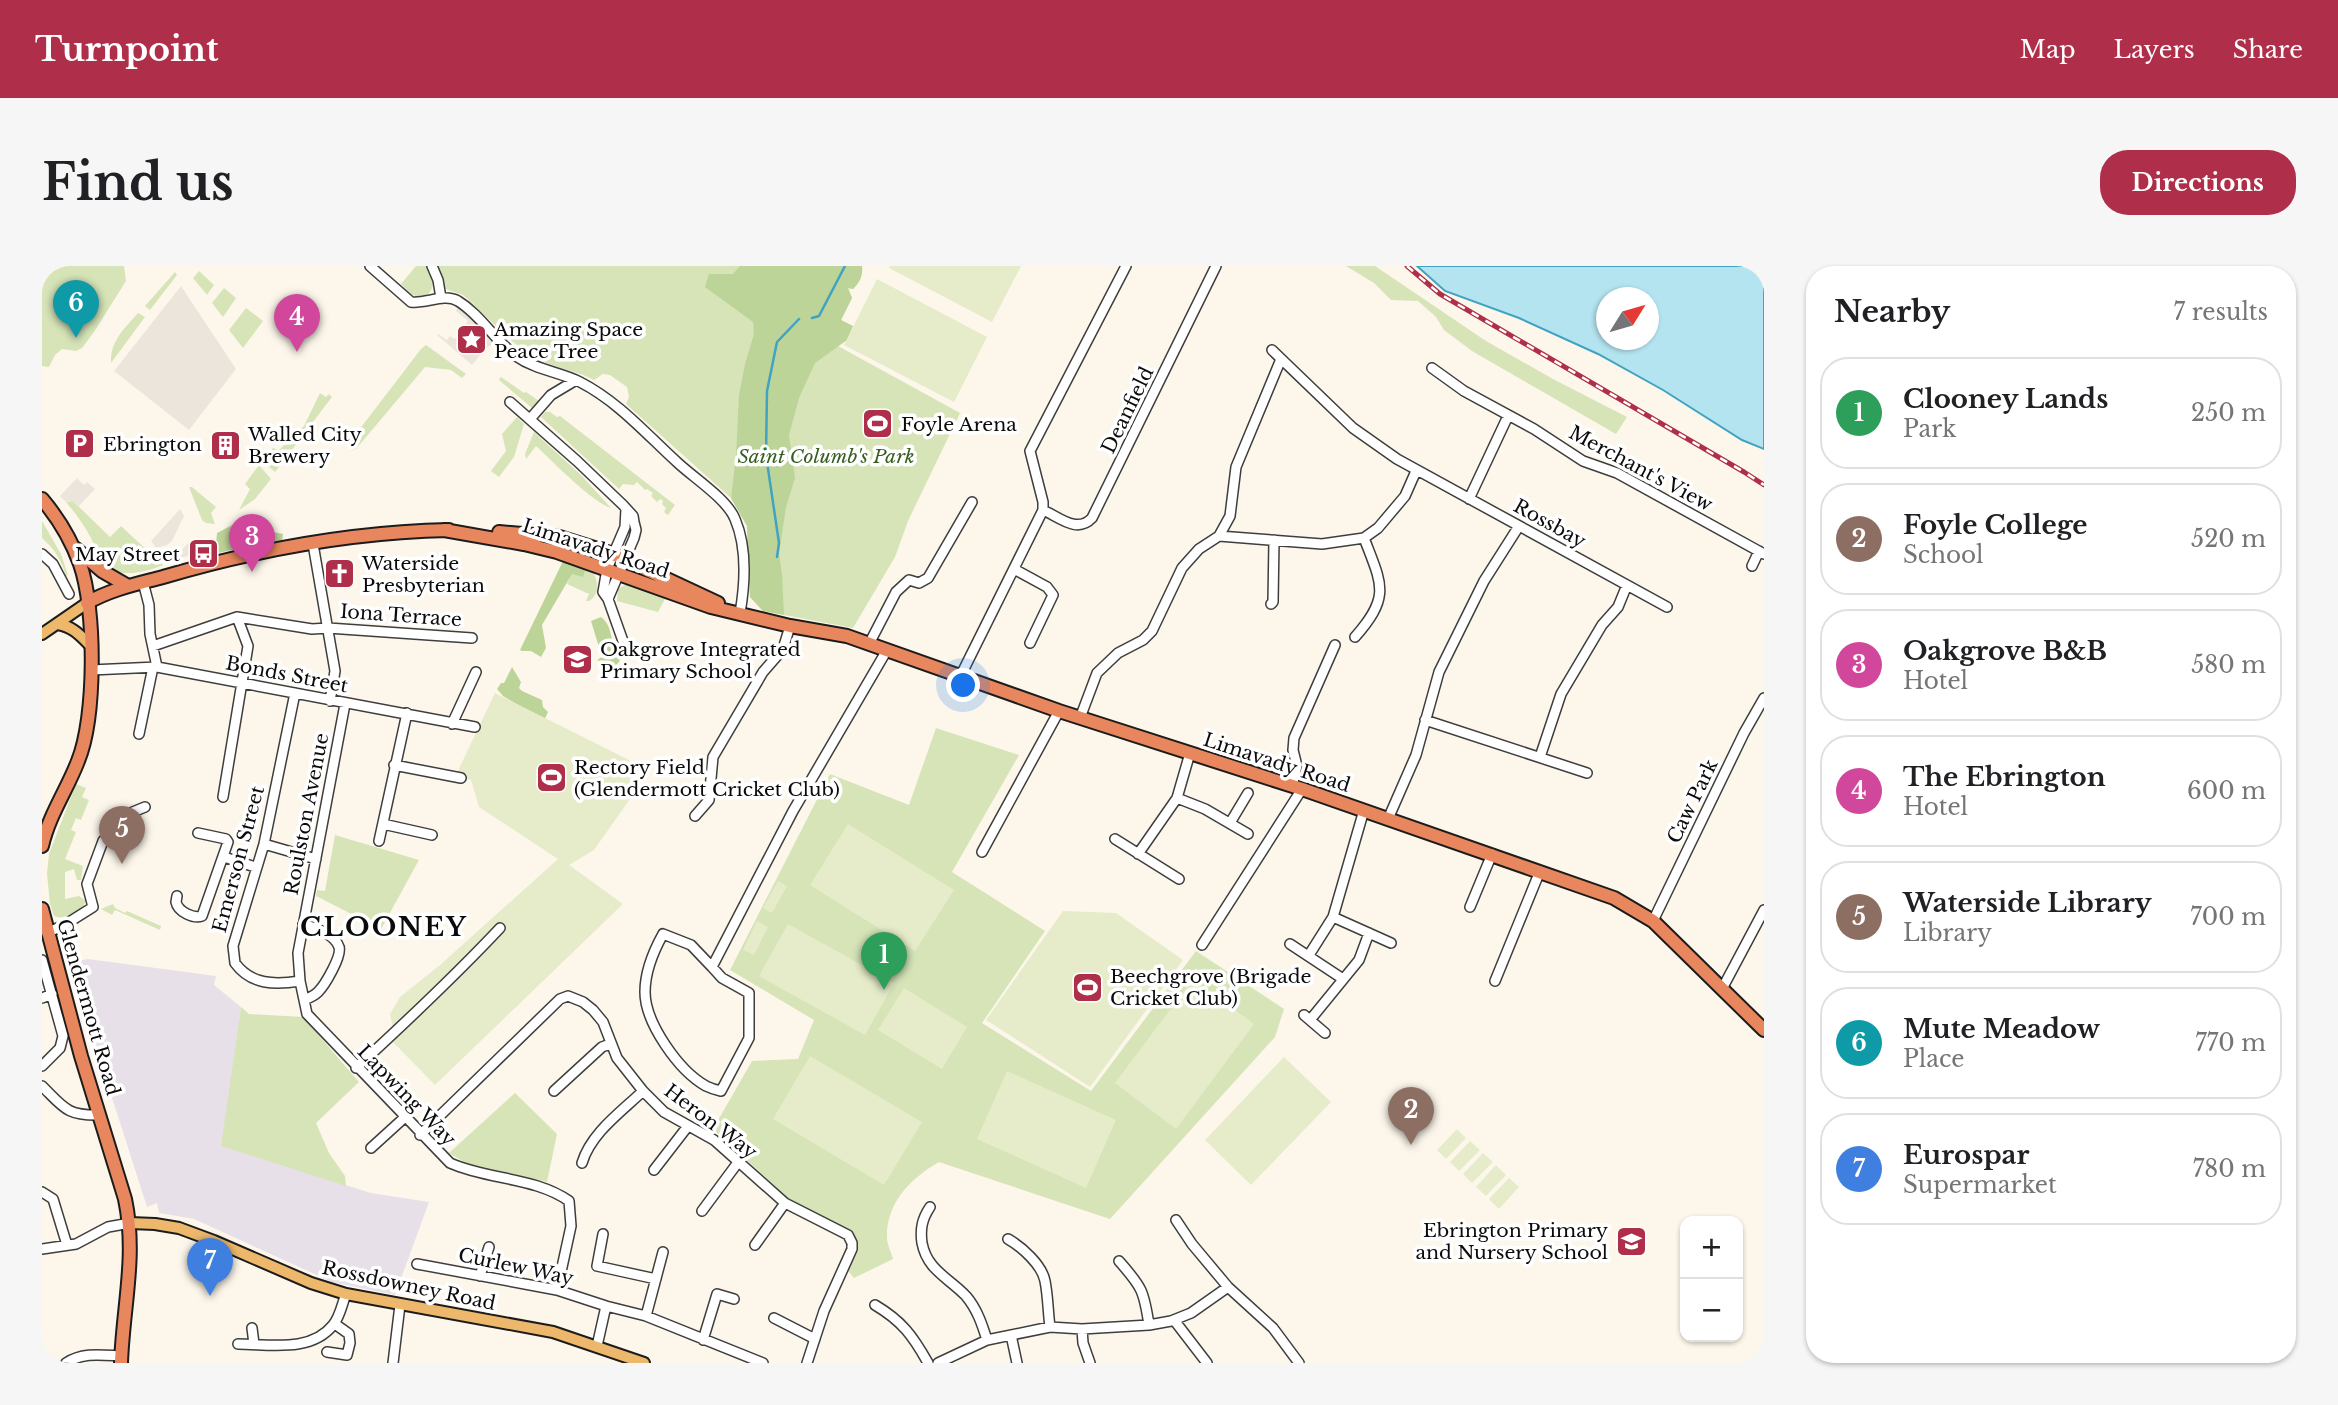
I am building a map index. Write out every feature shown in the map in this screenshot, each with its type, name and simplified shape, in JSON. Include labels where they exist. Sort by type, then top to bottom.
[{"type":"highway","points":[[42,499],[61,523],[73,545],[84,578],[91,670],[88,721],[79,760],[44,831],[42,846]]},
{"type":"highway","name":"Limavady Road","points":[[444,530],[617,564],[737,613]]},
{"type":"highway","name":"Limavady Road","points":[[88,603],[107,592],[221,561],[313,544],[444,530],[480,530],[559,537],[692,601],[790,626],[847,636],[1059,711],[1364,810],[1614,898],[1653,921],[1764,1030]]},
{"type":"highway","points":[[73,545],[102,571],[128,586]]},
{"type":"highway","name":"Glendermott Road","points":[[42,909],[81,1056],[130,1223],[130,1269],[121,1360]]},
{"type":"main road","points":[[42,634],[88,603]]},
{"type":"main road","points":[[57,624],[65,625],[78,633],[90,645]]},
{"type":"main road","name":"Rossdowney Road","points":[[130,1223],[155,1223],[179,1228],[310,1283],[346,1294],[553,1332],[644,1363]]},
{"type":"street","points":[[370,266],[407,299],[416,303],[441,298],[457,301],[516,356],[576,380],[605,398],[638,422],[676,461],[724,503],[734,517],[744,566],[737,613]]},
{"type":"street","points":[[432,266],[441,298]]},
{"type":"street","points":[[961,676],[1043,510],[1030,451],[1126,266]]},
{"type":"street","name":"Deanfield","points":[[1043,510],[1074,526],[1087,523],[1092,518],[1216,266]]},
{"type":"street","name":"Rossbay","points":[[1272,350],[1353,428],[1416,471],[1667,607]]},
{"type":"street","points":[[1080,718],[1097,673],[1118,653],[1143,640],[1152,631],[1182,568],[1199,549],[1219,536],[1230,516],[1236,467],[1281,359]]},
{"type":"street","name":"Merchant's View","points":[[1432,368],[1464,391],[1534,429],[1583,461],[1617,473],[1762,553],[1752,566]]},
{"type":"street","points":[[530,419],[551,395],[576,380]]},
{"type":"street","points":[[509,402],[577,461],[632,516],[636,530],[617,564]]},
{"type":"street","points":[[1469,499],[1507,416]]},
{"type":"street","points":[[1219,536],[1322,544],[1364,538],[1378,528],[1405,496],[1416,471]]},
{"type":"street","points":[[869,644],[895,592],[909,580],[919,583],[928,578],[971,502]]},
{"type":"street","points":[[624,644],[608,599],[625,527],[626,509]]},
{"type":"street","points":[[1388,819],[1416,755],[1440,672],[1484,581],[1519,526]]},
{"type":"street","points":[[1355,637],[1371,619],[1381,598],[1381,587],[1364,538]]},
{"type":"street","points":[[1271,604],[1274,540]]},
{"type":"street","points":[[313,544],[335,671],[331,701]]},
{"type":"street","points":[[42,554],[53,564],[69,594]]},
{"type":"street","points":[[1014,569],[1047,587],[1053,595],[1030,643]]},
{"type":"street","points":[[139,734],[155,667],[149,634],[149,605],[143,582]]},
{"type":"street","points":[[1540,757],[1561,694],[1602,625],[1618,607],[1627,585]]},
{"type":"street","points":[[153,646],[237,617],[248,646],[223,797]]},
{"type":"street","name":"Iona Terrace","points":[[237,617],[312,629],[472,638]]},
{"type":"street","points":[[695,816],[709,800],[713,757],[763,671],[783,649],[790,626]]},
{"type":"street","points":[[1202,945],[1297,788],[1294,738],[1335,645]]},
{"type":"street","points":[[712,967],[793,811],[887,650]]},
{"type":"street","name":"Bonds Street","points":[[91,670],[155,667],[475,727]]},
{"type":"street","points":[[452,724],[476,672]]},
{"type":"street","name":"Emerson Street","points":[[295,693],[264,844],[233,946],[234,963],[248,975],[267,984],[300,982]]},
{"type":"street","name":"Caw Park","points":[[1653,921],[1744,733],[1764,698]]},
{"type":"street","name":"Roulston Avenue","points":[[307,1014],[300,982],[298,953],[345,704]]},
{"type":"street","points":[[982,852],[1059,711]]},
{"type":"street","points":[[379,841],[407,713]]},
{"type":"street","points":[[1425,720],[1587,773]]},
{"type":"street","points":[[1138,854],[1177,798],[1190,753]]},
{"type":"street","points":[[394,765],[461,778]]},
{"type":"street","points":[[1230,822],[1248,793]]},
{"type":"street","points":[[1177,798],[1230,822],[1248,834]]},
{"type":"street","points":[[47,933],[93,907],[87,884],[103,841],[123,817],[145,807]]},
{"type":"street","points":[[1309,955],[1334,916],[1364,810]]},
{"type":"street","points":[[383,824],[432,835]]},
{"type":"street","points":[[177,896],[176,902],[180,910],[195,917],[202,916],[229,842],[198,833]]},
{"type":"street","points":[[1115,839],[1179,879]]},
{"type":"street","points":[[264,844],[316,859]]},
{"type":"street","points":[[1470,907],[1492,854]]},
{"type":"street","points":[[224,857],[255,867]]},
{"type":"street","points":[[1495,981],[1540,871]]},
{"type":"street","points":[[1722,989],[1764,910]]},
{"type":"street","points":[[1334,916],[1391,943]]},
{"type":"street","points":[[303,924],[322,931],[334,940],[339,945],[340,953],[316,995],[304,1000]]},
{"type":"street","points":[[356,1068],[407,1018],[447,985],[500,928]]},
{"type":"street","points":[[1325,1033],[1307,1017],[1359,960],[1369,933]]},
{"type":"street","points":[[663,934],[691,945],[712,967],[722,978],[749,993],[749,1038],[721,1091],[705,1085],[685,1068],[668,1048],[652,1021],[645,993],[652,954],[663,934]]},
{"type":"street","points":[[1290,944],[1343,979]]},
{"type":"street","points":[[42,960],[63,1036],[60,1048],[42,1066]]},
{"type":"street","points":[[42,998],[52,995]]},
{"type":"street","name":"Heron Way","points":[[420,1135],[560,999],[568,996],[583,1002],[603,1022],[617,1058],[664,1112],[714,1140],[785,1203],[848,1235],[852,1249],[824,1311],[807,1363]]},
{"type":"street","name":"Lapwing Way","points":[[307,1014],[420,1135],[450,1163],[468,1172],[553,1190],[569,1201],[571,1226],[557,1290]]},
{"type":"street","points":[[554,1091],[602,1047],[610,1044]]},
{"type":"street","points":[[42,1086],[66,1110],[81,1115],[100,1115]]},
{"type":"street","points":[[582,1163],[594,1138],[643,1091]]},
{"type":"street","points":[[372,1148],[404,1118]]},
{"type":"street","points":[[654,1170],[688,1126]]},
{"type":"street","points":[[702,1211],[740,1161]]},
{"type":"street","points":[[42,1192],[53,1199],[67,1245]]},
{"type":"street","points":[[755,1245],[785,1203]]},
{"type":"street","points":[[930,1207],[920,1232],[926,1257],[937,1272],[971,1302],[987,1340]]},
{"type":"street","points":[[1176,1220],[1228,1287],[1273,1328],[1298,1363]]},
{"type":"street","points":[[42,1249],[76,1244],[108,1227],[130,1223]]},
{"type":"street","points":[[603,1234],[597,1266],[656,1279]]},
{"type":"street","points":[[1008,1239],[1016,1243],[1038,1266],[1045,1279],[1050,1327]]},
{"type":"street","points":[[480,1276],[489,1247]]},
{"type":"street","points":[[646,1316],[663,1252]]},
{"type":"street","points":[[1119,1261],[1144,1293],[1149,1325]]},
{"type":"street","name":"Curlew Way","points":[[417,1264],[557,1290],[646,1316],[763,1363]]},
{"type":"street","points":[[938,1363],[987,1340],[1050,1327],[1082,1329],[1171,1321],[1191,1313],[1228,1287]]},
{"type":"street","points":[[238,1343],[306,1343],[321,1336],[335,1324],[346,1294]]},
{"type":"street","points":[[703,1340],[717,1294],[734,1299]]},
{"type":"street","points":[[393,1363],[400,1305]]},
{"type":"street","points":[[875,1305],[907,1328],[928,1363]]},
{"type":"street","points":[[597,1346],[606,1306]]},
{"type":"street","points":[[774,1318],[815,1339]]},
{"type":"street","points":[[1171,1321],[1174,1320],[1207,1363]]},
{"type":"street","points":[[327,1352],[347,1355],[349,1334],[335,1324]]},
{"type":"street","points":[[252,1328],[254,1344]]},
{"type":"street","points":[[1082,1329],[1083,1343],[1090,1363]]},
{"type":"street","points":[[1011,1335],[1017,1363]]},
{"type":"street","points":[[66,1363],[89,1354],[121,1360]]},
{"type":"shaded area","points":[[181,286],[236,369],[189,430],[114,371]]},
{"type":"shaded area","points":[[458,307],[495,342],[485,349],[472,365],[437,335],[447,340],[450,336],[455,339],[468,321],[456,311]]},
{"type":"shaded area","points":[[77,478],[84,485],[87,482],[95,489],[79,506],[73,501],[66,502],[60,496]]},
{"type":"shaded area","points":[[180,509],[184,516],[172,541],[156,548],[151,541]]},
{"type":"shaded area","points":[[191,540],[199,547],[193,554],[172,561],[170,558]]},
{"type":"shaded area","points":[[88,959],[216,976],[214,985],[241,1007],[222,1146],[371,1193],[429,1202],[395,1295],[332,1282],[194,1219],[159,1213],[157,1203],[147,1207],[89,1026],[79,986],[83,964],[77,961]]},
{"type":"green space","points":[[55,266],[124,266],[126,281],[82,348],[76,351],[62,349],[55,355],[49,367],[42,366],[42,283]]},
{"type":"green space","points":[[416,266],[428,266],[432,276],[433,287],[423,296],[412,294],[401,284]]},
{"type":"green space","name":"Saint Columb's Park","points":[[436,266],[862,266],[859,281],[853,289],[848,288],[852,298],[841,320],[853,326],[847,340],[838,346],[960,413],[908,521],[895,557],[853,628],[763,611],[750,597],[747,526],[731,498],[626,404],[629,397],[627,387],[610,375],[603,374],[594,380],[532,356],[463,295],[446,289]]},
{"type":"green space","points":[[740,266],[862,266],[859,281],[853,289],[848,288],[852,298],[841,320],[853,326],[847,340],[815,363],[799,398],[789,435],[795,478],[786,507],[779,554],[784,615],[763,611],[750,597],[747,526],[731,498],[739,395],[754,334],[753,322],[705,287],[709,274],[733,274]]},
{"type":"green space","points":[[1021,266],[992,322],[889,268]]},
{"type":"green space","points":[[1346,266],[1375,266],[1486,341],[1627,417],[1616,434],[1472,351],[1444,330],[1436,317],[1418,301],[1391,300],[1374,283]]},
{"type":"green space","points":[[199,271],[214,285],[207,295],[193,278]]},
{"type":"green space","points":[[175,272],[177,275],[150,310],[145,306]]},
{"type":"green space","points":[[877,279],[987,337],[954,402],[844,345]]},
{"type":"green space","points":[[224,288],[236,298],[223,317],[212,303]]},
{"type":"green space","points":[[246,308],[263,321],[243,348],[229,330]]},
{"type":"green space","points":[[138,313],[145,317],[111,363],[116,341]]},
{"type":"green space","points":[[426,345],[466,374],[462,378],[451,370],[425,367],[356,449],[351,450],[349,443]]},
{"type":"green space","points":[[501,377],[539,401],[532,408],[499,380]]},
{"type":"green space","points":[[320,393],[332,397],[275,472],[262,461],[273,448],[279,450],[304,426]]},
{"type":"green space","points":[[545,412],[560,416],[675,505],[668,515],[664,512],[666,508],[662,504],[663,501],[660,499],[657,502],[651,496],[653,493],[637,482],[634,485],[623,484],[619,489],[541,417]]},
{"type":"green space","points":[[517,417],[524,424],[514,457],[499,477],[491,471],[506,451],[502,434]]},
{"type":"green space","points":[[534,432],[581,475],[611,508],[584,490],[536,446],[526,459],[525,454]]},
{"type":"green space","points":[[259,465],[271,479],[255,499],[239,510],[250,489],[245,484]]},
{"type":"green space","points":[[189,487],[216,507],[211,513],[215,524],[202,520]]},
{"type":"green space","points":[[73,501],[110,537],[121,526],[163,565],[124,573],[104,565],[86,530],[66,502]]},
{"type":"green space","points":[[244,519],[268,531],[283,534],[282,541],[215,554],[217,533]]},
{"type":"green space","points":[[42,521],[61,554],[68,575],[66,576],[57,555],[42,538]]},
{"type":"green space","points":[[564,559],[586,567],[583,577],[572,574],[542,625],[546,648],[541,657],[531,651],[522,651],[520,650]]},
{"type":"green space","points":[[576,564],[592,570],[596,578],[597,591],[589,601],[586,601],[589,594],[567,584]]},
{"type":"green space","points":[[628,583],[666,597],[658,612],[617,601],[618,589]]},
{"type":"green space","points":[[601,617],[621,655],[614,667],[597,660],[602,657],[591,621]]},
{"type":"green space","points":[[512,667],[521,682],[519,688],[542,700],[543,707],[548,712],[542,725],[497,689],[504,683]]},
{"type":"green space","points":[[495,693],[629,760],[637,789],[594,850],[569,865],[623,904],[435,1085],[390,1039],[394,1031],[390,1014],[400,997],[440,965],[558,859],[479,807],[471,780],[456,775]]},
{"type":"green space","points":[[936,728],[1019,755],[952,872],[1045,931],[982,1023],[1091,1091],[1196,951],[1284,1009],[1275,1037],[1110,1219],[939,1162],[910,1184],[891,1213],[887,1237],[893,1259],[854,1278],[848,1271],[858,1251],[856,1239],[787,1197],[713,1129],[752,1061],[798,1059],[814,1020],[730,970],[830,774],[909,805]]},
{"type":"green space","points":[[76,784],[86,788],[82,797],[89,800],[81,820],[76,818],[71,830],[76,832],[65,859],[83,866],[81,880],[77,880],[74,869],[65,872],[65,899],[79,896],[86,901],[81,909],[66,919],[54,916],[47,874],[49,854]]},
{"type":"green space","points":[[848,824],[954,890],[915,951],[810,885]]},
{"type":"green space","points":[[335,835],[419,860],[381,929],[316,896],[317,890],[325,891]]},
{"type":"green space","points":[[778,881],[787,886],[772,913],[763,908]]},
{"type":"green space","points":[[113,904],[125,913],[127,911],[161,926],[160,930],[115,910],[112,915],[101,909]]},
{"type":"green space","name":"Beechgrove (Brigade Cricket Club)","points":[[1063,911],[1116,913],[1183,960],[1090,1087],[986,1020]]},
{"type":"green space","points":[[757,921],[768,927],[754,955],[743,950]]},
{"type":"green space","points":[[788,924],[894,983],[865,1035],[759,976]]},
{"type":"green space","points":[[1193,979],[1254,1024],[1176,1129],[1115,1083]]},
{"type":"green space","points":[[904,988],[967,1027],[942,1069],[878,1030]]},
{"type":"green space","points":[[241,1007],[249,1014],[303,1017],[359,1082],[316,1123],[329,1153],[345,1176],[346,1186],[221,1146]]},
{"type":"green space","points":[[810,1056],[922,1122],[884,1185],[773,1119]]},
{"type":"green space","points":[[1284,1057],[1331,1102],[1251,1185],[1205,1140]]},
{"type":"green space","points":[[1007,1071],[1116,1120],[1086,1188],[977,1139]]},
{"type":"green space","points":[[515,1093],[557,1134],[547,1182],[468,1164],[449,1153]]},
{"type":"green space","points":[[1457,1129],[1466,1138],[1446,1159],[1437,1150]]},
{"type":"green space","points":[[1470,1141],[1480,1150],[1459,1171],[1450,1162]]},
{"type":"green space","points":[[1483,1153],[1493,1162],[1472,1183],[1463,1174]]},
{"type":"green space","points":[[1496,1165],[1506,1175],[1486,1196],[1476,1187]]},
{"type":"green space","points":[[1509,1178],[1519,1187],[1499,1209],[1489,1199]]},
{"type":"water","points":[[1417,266],[1764,266],[1764,449],[1742,440],[1663,390],[1598,354],[1519,318],[1445,291]]},
{"type":"waterway","points":[[812,318],[819,316],[845,266]]},
{"type":"waterway","points":[[777,557],[779,543],[766,455],[767,391],[777,342],[799,319]]},
{"type":"railway","points":[[1407,266],[1440,294],[1764,485]]},
{"type":"place","name":"Mute Meadow","points":[[76,338]]},
{"type":"place","name":"Amazing Space Peace Tree","points":[[471,340]]},
{"type":"place","name":"The Ebrington","points":[[297,352]]},
{"type":"place","name":"Foyle Arena","points":[[878,424]]},
{"type":"place","name":"Ebrington","points":[[80,444]]},
{"type":"place","name":"Walled City Brewery","points":[[225,445]]},
{"type":"place","name":"May Street","points":[[203,554]]},
{"type":"place","name":"Oakgrove B&B","points":[[252,572]]},
{"type":"place","name":"Waterside Presbyterian","points":[[339,574]]},
{"type":"place","name":"Oakgrove Integrated Primary School","points":[[577,660]]},
{"type":"place","name":"Rectory Field (Glendermott Cricket Club)","points":[[551,778]]},
{"type":"place","name":"Waterside Library","points":[[122,864]]},
{"type":"place","name":"Beechgrove (Brigade Cricket Club)","points":[[1087,987]]},
{"type":"place","name":"Clooney Lands","points":[[884,990]]},
{"type":"place","name":"Foyle College","points":[[1411,1145]]},
{"type":"place","name":"Ebrington Primary and Nursery School","points":[[1631,1241]]},
{"type":"place","name":"Eurospar","points":[[210,1296]]},
{"type":"district","name":"CLOONEY","points":[[384,927]]}]
